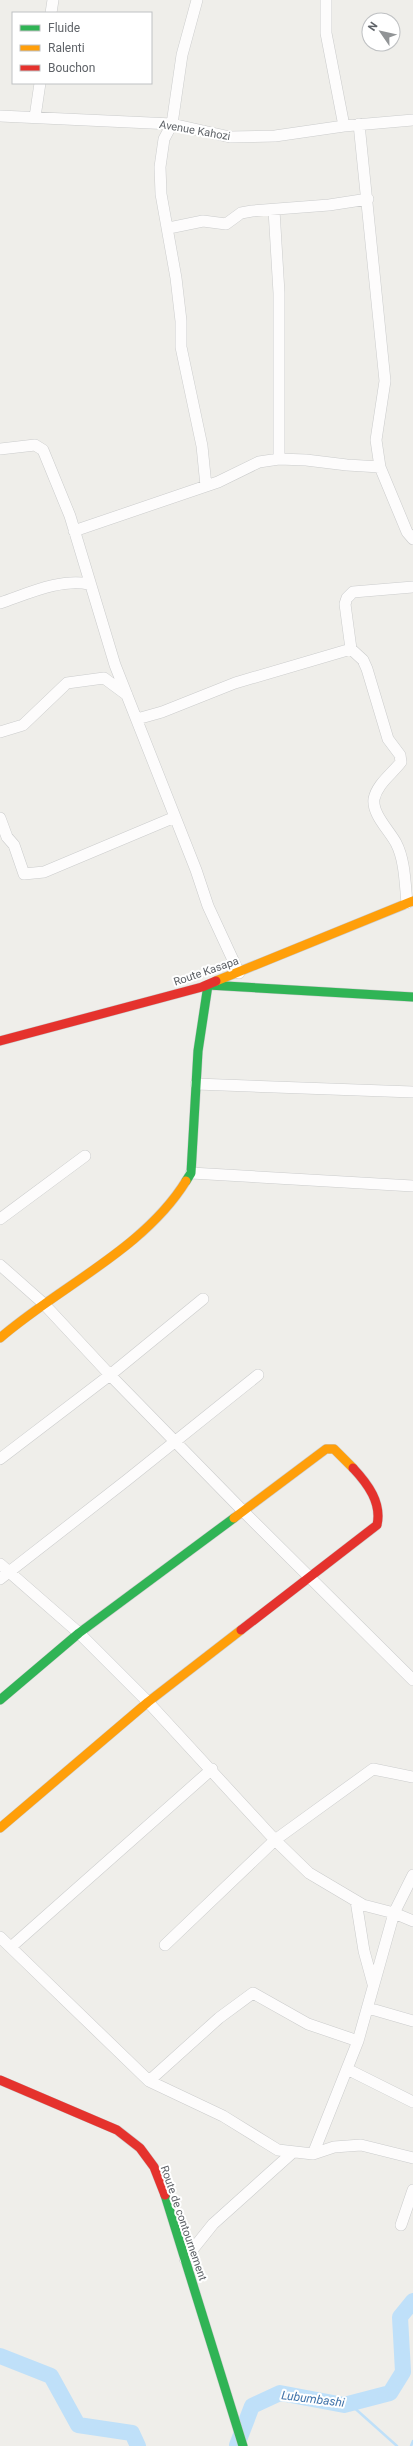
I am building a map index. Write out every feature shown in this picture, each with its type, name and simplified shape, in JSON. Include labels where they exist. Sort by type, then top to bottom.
[{"type":"street","points":[[51,12],[53,0]]},
{"type":"street","points":[[197,0],[182,55],[172,124],[164,139],[160,167],[161,194],[169,228],[180,314],[181,347],[202,446],[206,486]]},
{"type":"street","points":[[326,0],[326,33],[344,126]]},
{"type":"street","points":[[35,117],[40,84]]},
{"type":"street","name":"Avenue Kahozi","points":[[0,116],[172,124],[230,137],[275,136],[359,124],[413,120]]},
{"type":"street","points":[[359,124],[368,199],[385,382],[376,440],[380,467],[407,532],[413,539]]},
{"type":"street","points":[[169,228],[203,221],[226,224],[241,213],[328,205],[368,199]]},
{"type":"street","points":[[274,210],[279,293],[279,459]]},
{"type":"street","points":[[0,449],[35,445],[43,450],[74,531],[89,584],[115,664],[208,906],[239,973]]},
{"type":"street","points":[[74,531],[206,486],[259,462],[279,459],[380,467]]},
{"type":"street","points":[[0,603],[58,585],[78,581],[89,584]]},
{"type":"street","points":[[410,902],[400,854],[396,843],[376,810],[374,801],[377,791],[400,762],[400,756],[388,739],[363,660],[351,650],[346,614],[347,598],[353,592],[413,587]]},
{"type":"street","points":[[137,719],[162,712],[235,683],[351,650]]},
{"type":"street","points":[[0,732],[23,724],[61,688],[72,681],[104,678],[128,695]]},
{"type":"street","points":[[0,818],[7,837],[14,845],[24,874],[44,872],[175,817]]},
{"type":"street","name":"Route Kasapa","points":[[0,1041],[208,985],[410,902]]},
{"type":"street","points":[[0,1338],[43,1303],[72,1286],[161,1215],[192,1173],[198,1051],[208,985],[413,997]]},
{"type":"street","points":[[196,1084],[413,1092]]},
{"type":"street","points":[[0,1219],[85,1156]]},
{"type":"street","points":[[192,1173],[413,1186]]},
{"type":"street","points":[[0,1265],[43,1303],[110,1375],[244,1512],[413,1680]]},
{"type":"street","points":[[0,1459],[110,1375],[203,1299]]},
{"type":"street","points":[[4,1575],[258,1375]]},
{"type":"street","points":[[0,1700],[79,1633],[244,1512],[326,1449],[334,1450],[346,1460],[372,1494],[380,1510],[380,1519],[377,1525],[148,1702],[0,1828]]},
{"type":"street","points":[[0,1564],[4,1575],[79,1633],[148,1702],[212,1769],[275,1840],[309,1873],[363,1906],[394,1913],[413,1921]]},
{"type":"street","points":[[11,1947],[212,1769]]},
{"type":"street","points":[[164,1945],[275,1840],[373,1769],[413,1777]]},
{"type":"street","points":[[313,2154],[358,2041],[394,1913],[413,1875]]},
{"type":"street","points":[[356,1901],[364,1951],[373,1984]]},
{"type":"street","points":[[0,1937],[149,2081],[223,2116],[278,2150],[292,2153],[313,2154],[350,2144],[373,2147],[413,2158]]},
{"type":"street","points":[[149,2081],[219,2018],[253,1993],[308,2024],[358,2041]]},
{"type":"street","points":[[368,2008],[413,2020]]},
{"type":"street","points":[[347,2069],[413,2102]]},
{"type":"street","name":"Route de contournement","points":[[0,2080],[117,2130],[140,2148],[154,2167],[185,2260],[243,2446]]},
{"type":"street","points":[[185,2260],[213,2224],[292,2153]]},
{"type":"street","points":[[401,2225],[413,2190]]},
{"type":"waterway","name":"Lubumbashi","points":[[237,2445],[252,2406],[280,2393],[344,2405],[390,2393],[403,2372],[400,2317],[413,2301]]},
{"type":"waterway","name":"Lubumbashi","points":[[0,2356],[51,2376],[78,2425],[132,2433],[138,2446]]},
{"type":"waterway","points":[[350,2404],[397,2446]]},
{"type":"waterway","points":[[411,2446],[413,2441]]},
{"type":"traffic: fast","points":[[186,1181],[191,1173],[198,1051],[208,985],[413,997]]},
{"type":"traffic: fast","points":[[0,1700],[79,1633],[234,1518]]},
{"type":"traffic: fast","points":[[165,2195],[243,2446]]},
{"type":"traffic: slow","points":[[216,981],[413,901]]},
{"type":"traffic: slow","points":[[0,1338],[23,1319],[125,1247],[148,1227],[168,1205],[186,1181]]},
{"type":"traffic: slow","points":[[234,1518],[326,1449],[334,1449],[353,1468]]},
{"type":"traffic: slow","points":[[0,1828],[148,1702],[241,1630]]},
{"type":"traffic: jam","points":[[0,1041],[202,987],[216,981]]},
{"type":"traffic: jam","points":[[241,1630],[377,1525],[378,1517],[376,1502],[369,1487],[353,1468]]},
{"type":"traffic: jam","points":[[0,2080],[117,2130],[140,2148],[154,2167],[165,2195]]}]
